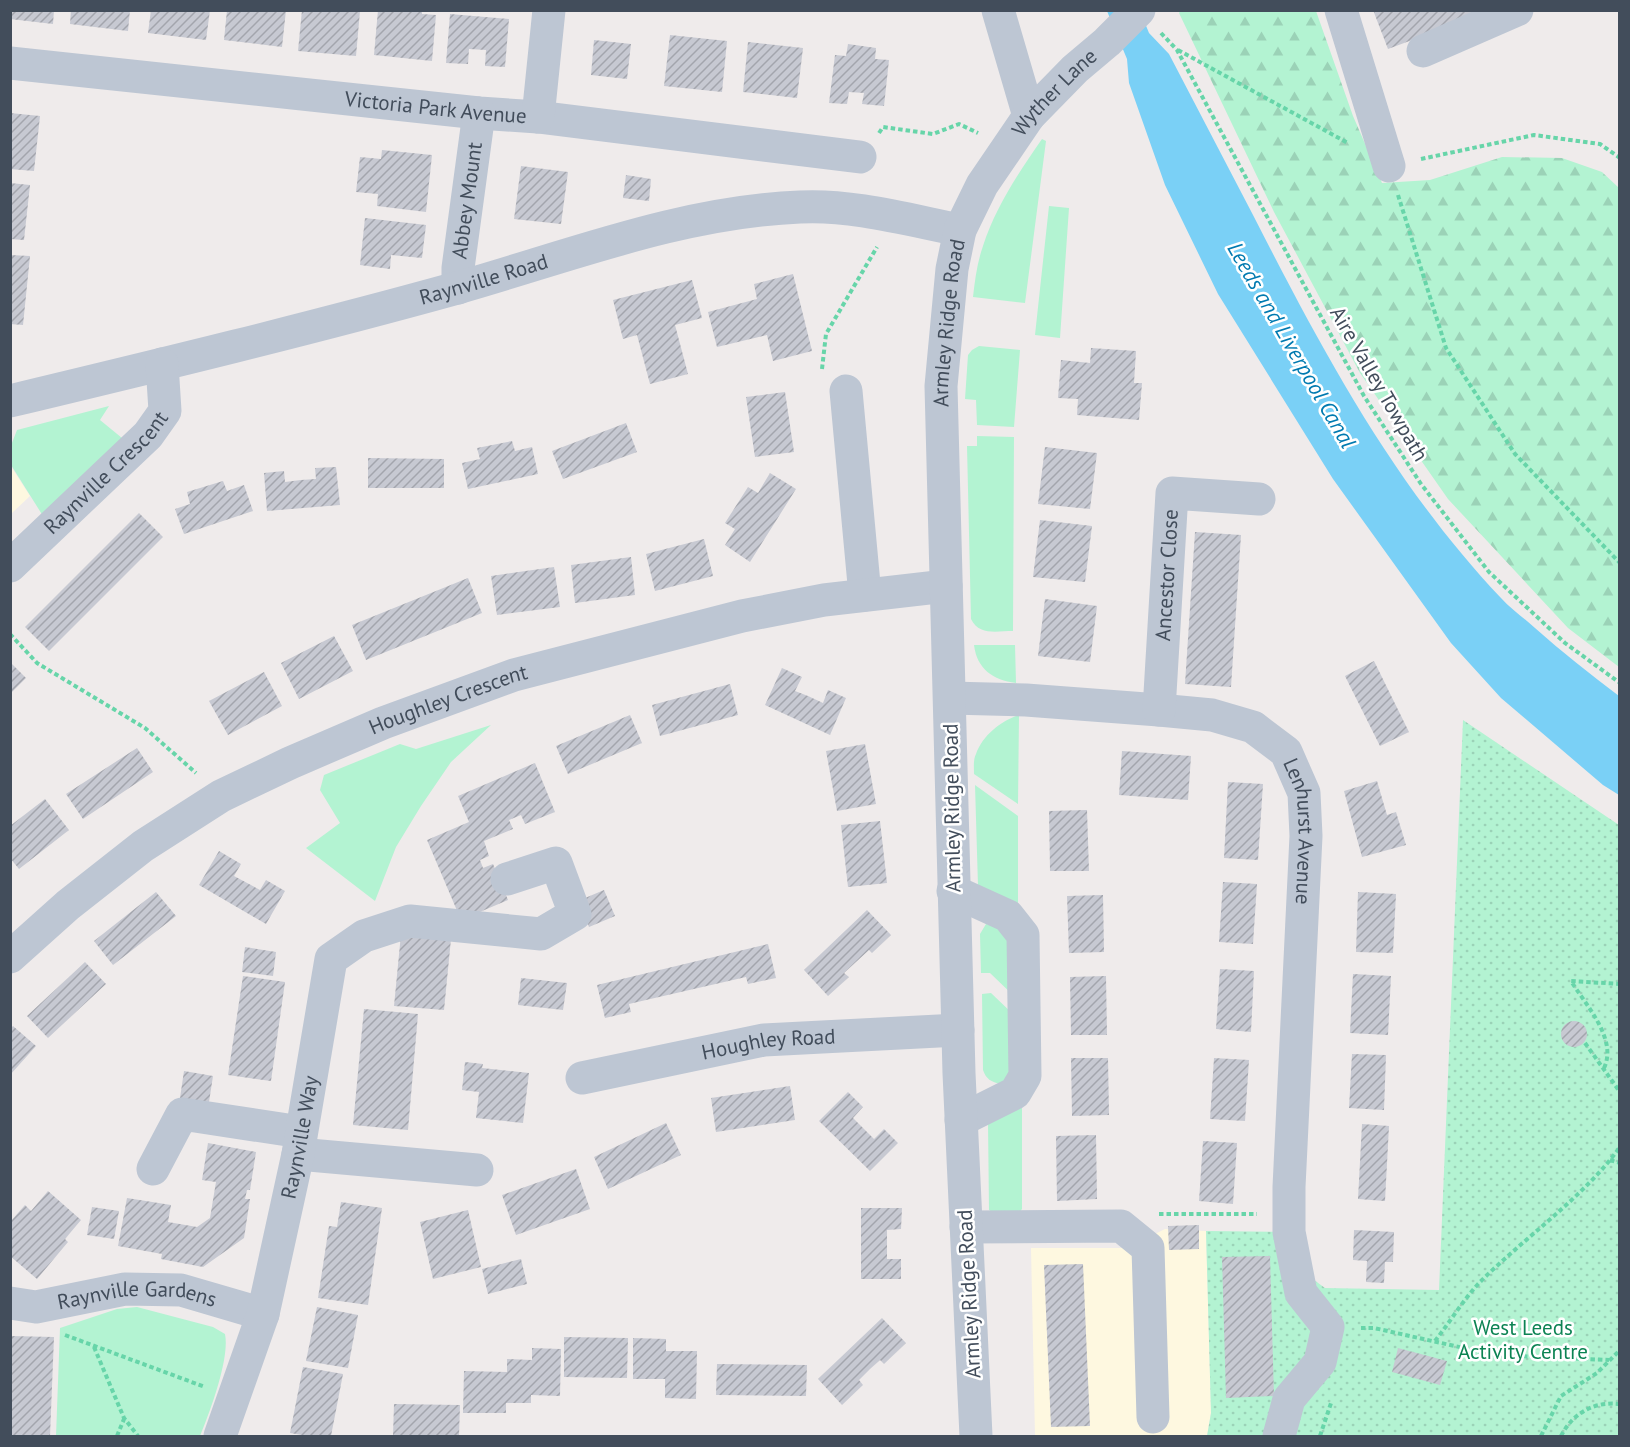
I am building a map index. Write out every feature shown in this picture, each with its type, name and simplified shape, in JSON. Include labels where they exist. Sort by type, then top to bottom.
[{"type":"street","points":[[538,117],[549,10]]},
{"type":"street","points":[[998,10],[1029,116]]},
{"type":"street","name":"Wyther Lane","points":[[982,185],[1029,116],[1075,69],[1107,42],[1139,10]]},
{"type":"street","points":[[1341,10],[1389,165]]},
{"type":"street","points":[[1423,51],[1517,10]]},
{"type":"street","name":"Victoria Park Avenue","points":[[10,63],[478,113],[538,117],[860,157]]},
{"type":"street","name":"Abbey Mount","points":[[458,288],[458,268],[478,113]]},
{"type":"street","name":"Armley Ridge Road","points":[[976,1437],[953,891],[941,386],[952,269],[960,230],[982,185]]},
{"type":"street","name":"Raynville Road","points":[[10,401],[458,288],[598,244],[715,215],[801,206],[848,210],[960,230]]},
{"type":"street","name":"Raynville Crescent","points":[[10,566],[148,435],[165,411],[162,364]]},
{"type":"street","points":[[846,391],[865,595]]},
{"type":"street","name":"Ancestor Close","points":[[1160,710],[1172,493],[1259,499]]},
{"type":"street","name":"Houghley Crescent","points":[[10,957],[68,905],[143,846],[221,796],[383,723],[514,675],[742,616],[824,600],[945,586]]},
{"type":"street","name":"Lenhurst Avenue","points":[[950,698],[1026,700],[1212,715],[1253,727],[1286,752],[1304,793],[1306,836],[1289,1232],[1301,1293],[1328,1327]]},
{"type":"street","name":"Raynville Way","points":[[220,1437],[263,1314],[299,1143],[331,959],[364,936],[410,921],[541,934],[575,914],[556,863],[507,879]]},
{"type":"street","points":[[953,891],[1008,916],[1023,935],[1025,1076],[1015,1093],[961,1120]]},
{"type":"street","name":"Houghley Road","points":[[582,1078],[764,1040],[958,1030]]},
{"type":"street","points":[[153,1169],[182,1114],[299,1143],[477,1170]]},
{"type":"street","points":[[966,1227],[1121,1226],[1148,1248],[1154,1417]]},
{"type":"street","name":"Raynville Gardens","points":[[23,1305],[125,1289],[181,1290],[263,1314]]},
{"type":"street","points":[[1279,1437],[1289,1399],[1320,1362],[1328,1327]]},
{"type":"path","name":"Aire Valley Towpath","points":[[1389,165],[1178,50],[1364,396],[1421,484],[1489,572],[1565,643],[1620,683]]},
{"type":"path","points":[[860,157],[883,127],[933,134],[959,124],[1007,147]]},
{"type":"path","points":[[1620,158],[1600,144],[1534,135],[1389,165],[1446,348],[1515,454],[1620,563]]},
{"type":"path","points":[[846,391],[819,395],[826,334],[894,218]]},
{"type":"path","points":[[10,634],[37,663],[145,728],[221,796]]},
{"type":"path","points":[[1604,1068],[1606,1064],[1605,1037],[1594,1015],[1571,981],[1620,984]]},
{"type":"path","points":[[1585,1042],[1620,1092]]},
{"type":"path","points":[[1436,1341],[1479,1284],[1610,1160],[1620,1147]]},
{"type":"path","points":[[1610,1160],[1620,1163]]},
{"type":"path","points":[[1121,1226],[1160,1214],[1289,1200]]},
{"type":"path","points":[[23,1305],[53,1330],[234,1398]]},
{"type":"path","points":[[1328,1327],[1374,1328],[1495,1355],[1609,1360]]},
{"type":"path","points":[[94,1347],[124,1418],[138,1437]]},
{"type":"path","points":[[1541,1437],[1561,1396],[1597,1373],[1620,1350]]},
{"type":"path","points":[[1561,1437],[1577,1414],[1603,1403],[1620,1404]]},
{"type":"path","points":[[117,1437],[124,1418]]},
{"type":"shaded area","points":[[10,465],[30,496],[11,514],[10,514]]},
{"type":"shaded area","points":[[1165,1229],[1206,1231],[1211,1413],[1207,1436],[1035,1436],[1031,1248],[1127,1248]]},
{"type":"green space","points":[[1181,10],[1316,11],[1353,116],[1382,183],[1430,180],[1502,157],[1562,158],[1602,172],[1619,188],[1619,667],[1568,628],[1448,499],[1360,373],[1274,212],[1179,13]]},
{"type":"green space","points":[[1042,139],[1046,141],[1025,303],[973,297],[979,259],[994,218],[1016,177]]},
{"type":"green space","points":[[1049,206],[1069,208],[1060,338],[1035,335]]},
{"type":"green space","points":[[979,346],[1020,350],[1014,427],[977,425],[976,400],[965,399],[968,355]]},
{"type":"green space","points":[[109,406],[100,420],[122,438],[43,516],[11,465],[10,448],[17,430]]},
{"type":"green space","points":[[977,436],[1014,437],[1013,631],[984,630],[974,624],[971,619],[967,446],[977,446]]},
{"type":"green space","points":[[974,645],[1015,645],[1016,683],[1000,679],[988,672],[979,661]]},
{"type":"green space","points":[[1019,715],[1018,804],[974,774],[974,759],[988,735],[999,725]]},
{"type":"green space","name":"West Leeds Activity Centre","points":[[1463,720],[1619,825],[1619,1436],[1207,1436],[1211,1413],[1206,1231],[1303,1232],[1314,1280],[1325,1288],[1439,1290]]},
{"type":"green space","points":[[491,725],[451,762],[421,806],[396,847],[375,901],[306,848],[340,823],[320,790],[324,775],[400,744],[416,749]]},
{"type":"green space","points":[[975,785],[1018,816],[1018,911],[978,886]]},
{"type":"green space","points":[[986,924],[1009,929],[1016,998],[990,973],[981,973],[980,934]]},
{"type":"green space","points":[[991,993],[1015,1016],[1016,1071],[1001,1084],[989,1080],[983,1070],[982,994]]},
{"type":"green space","points":[[1022,1097],[1022,1209],[1019,1213],[994,1213],[989,1210],[988,1123]]},
{"type":"green space","points":[[137,1307],[213,1327],[225,1334],[225,1357],[222,1370],[214,1400],[200,1436],[56,1436],[60,1328],[117,1309]]},
{"type":"water","name":"Leeds and Liverpool Canal","points":[[1107,11],[1140,11],[1149,33],[1169,54],[1334,367],[1363,416],[1427,510],[1462,555],[1505,602],[1619,696],[1619,795],[1603,785],[1501,698],[1451,643],[1333,479],[1218,294],[1165,185],[1129,83],[1127,59]]},
{"type":"building","points":[[10,10],[54,10],[53,24],[10,19]]},
{"type":"building","points":[[71,10],[130,10],[128,31],[70,24]]},
{"type":"building","points":[[151,10],[210,10],[206,40],[148,33]]},
{"type":"building","points":[[227,10],[286,10],[282,47],[224,40]]},
{"type":"building","points":[[302,10],[360,11],[356,56],[298,51]]},
{"type":"building","points":[[378,10],[422,10],[422,14],[436,15],[432,61],[374,55]]},
{"type":"building","points":[[1373,10],[1490,10],[1490,11],[1388,49]]},
{"type":"building","points":[[450,14],[509,19],[505,67],[485,66],[486,50],[469,49],[468,64],[446,63]]},
{"type":"building","points":[[670,35],[727,41],[722,92],[664,86]]},
{"type":"building","points":[[594,40],[631,44],[627,79],[591,75]]},
{"type":"building","points":[[748,42],[803,48],[797,98],[743,92]]},
{"type":"building","points":[[848,44],[876,48],[875,59],[889,60],[884,106],[862,104],[864,93],[849,92],[847,104],[829,103],[835,55],[846,56]]},
{"type":"building","points":[[10,113],[40,116],[34,171],[10,169]]},
{"type":"building","points":[[382,150],[432,155],[426,212],[377,206],[378,194],[356,192],[360,157],[381,159]]},
{"type":"building","points":[[521,166],[568,172],[561,224],[514,219]]},
{"type":"building","points":[[626,175],[651,179],[649,201],[623,198]]},
{"type":"building","points":[[10,183],[30,185],[24,240],[10,239]]},
{"type":"building","points":[[365,218],[426,225],[422,258],[391,255],[390,269],[360,265]]},
{"type":"building","points":[[10,255],[30,256],[23,325],[10,324]]},
{"type":"building","points":[[793,274],[812,351],[773,361],[767,335],[717,347],[708,312],[757,299],[754,284]]},
{"type":"building","points":[[692,280],[702,318],[675,325],[688,374],[650,384],[637,335],[623,339],[613,300]]},
{"type":"building","points":[[1091,348],[1136,351],[1134,383],[1142,383],[1139,420],[1077,415],[1078,399],[1058,398],[1061,360],[1090,363]]},
{"type":"building","points":[[785,392],[794,452],[755,457],[746,397]]},
{"type":"building","points":[[626,423],[637,452],[563,479],[552,451]]},
{"type":"building","points":[[512,441],[515,451],[532,447],[538,474],[468,489],[462,463],[480,459],[477,448]]},
{"type":"building","points":[[1045,447],[1097,453],[1090,509],[1038,504]]},
{"type":"building","points":[[368,458],[444,459],[444,488],[368,488]]},
{"type":"building","points":[[336,467],[340,505],[267,511],[264,473],[284,471],[285,482],[316,479],[315,468]]},
{"type":"building","points":[[770,473],[796,489],[750,562],[725,545],[735,529],[725,523],[748,487],[758,493]]},
{"type":"building","points":[[223,481],[227,491],[244,485],[253,511],[184,534],[175,509],[190,504],[187,492]]},
{"type":"building","points":[[139,513],[163,537],[49,651],[25,627]]},
{"type":"building","points":[[1040,520],[1092,526],[1085,582],[1033,577]]},
{"type":"building","points":[[1195,532],[1241,535],[1231,687],[1185,684]]},
{"type":"building","points":[[704,539],[713,576],[655,591],[646,554]]},
{"type":"building","points":[[631,557],[635,595],[575,603],[571,565]]},
{"type":"building","points":[[554,567],[560,607],[497,615],[491,576]]},
{"type":"building","points":[[468,578],[482,613],[366,660],[352,625]]},
{"type":"building","points":[[1045,599],[1097,606],[1090,662],[1038,656]]},
{"type":"building","points":[[334,636],[353,671],[299,699],[281,663]]},
{"type":"building","points":[[1374,661],[1409,732],[1380,746],[1345,676]]},
{"type":"building","points":[[10,662],[26,678],[10,694]]},
{"type":"building","points":[[782,668],[802,677],[795,691],[823,703],[828,690],[846,698],[830,735],[765,705]]},
{"type":"building","points":[[264,672],[282,706],[228,735],[209,701]]},
{"type":"building","points":[[730,684],[738,715],[660,736],[652,705]]},
{"type":"building","points":[[630,715],[642,743],[568,774],[556,746]]},
{"type":"building","points":[[865,744],[876,804],[837,811],[826,751]]},
{"type":"building","points":[[137,748],[153,772],[83,819],[66,794]]},
{"type":"building","points":[[1122,751],[1191,756],[1188,800],[1119,795]]},
{"type":"building","points":[[535,763],[555,812],[525,824],[521,815],[509,820],[513,829],[484,841],[489,856],[480,860],[483,868],[493,864],[508,900],[461,920],[427,840],[469,822],[458,796]]},
{"type":"building","points":[[1377,781],[1387,815],[1396,812],[1406,845],[1362,857],[1344,791]]},
{"type":"building","points":[[1228,782],[1263,784],[1258,860],[1224,858]]},
{"type":"building","points":[[45,799],[69,830],[19,869],[10,858],[10,826]]},
{"type":"building","points":[[1087,810],[1089,871],[1050,871],[1049,811]]},
{"type":"building","points":[[880,821],[887,883],[848,887],[841,825]]},
{"type":"building","points":[[219,851],[241,864],[234,876],[260,890],[266,880],[285,891],[266,924],[199,885]]},
{"type":"building","points":[[1223,882],[1257,884],[1253,944],[1219,942]]},
{"type":"building","points":[[604,890],[615,916],[589,927],[578,901]]},
{"type":"building","points":[[156,892],[176,916],[113,965],[94,941]]},
{"type":"building","points":[[1358,892],[1396,894],[1393,953],[1356,952]]},
{"type":"building","points":[[1103,895],[1104,952],[1069,953],[1067,896]]},
{"type":"building","points":[[867,910],[891,935],[872,953],[869,950],[844,973],[849,977],[828,996],[804,970]]},
{"type":"building","points":[[401,934],[451,939],[444,1010],[394,1006]]},
{"type":"building","points":[[768,944],[776,978],[748,984],[746,977],[646,1000],[629,1004],[631,1012],[605,1018],[597,985]]},
{"type":"building","points":[[245,947],[276,952],[273,976],[242,972]]},
{"type":"building","points":[[85,962],[106,984],[48,1038],[27,1016]]},
{"type":"building","points":[[1220,969],[1254,971],[1251,1032],[1216,1029]]},
{"type":"building","points":[[1353,974],[1391,976],[1388,1035],[1350,1033]]},
{"type":"building","points":[[243,976],[285,982],[271,1081],[228,1075]]},
{"type":"building","points":[[1106,976],[1107,1035],[1071,1035],[1070,977]]},
{"type":"building","points":[[521,978],[567,983],[563,1010],[518,1005]]},
{"type":"building","points":[[364,1009],[418,1014],[408,1130],[353,1125]]},
{"type":"building","points":[[1574,1021],[1584,1024],[1587,1034],[1584,1044],[1574,1047],[1564,1044],[1561,1034],[1564,1024]]},
{"type":"building","points":[[13,1026],[36,1046],[10,1075],[10,1029]]},
{"type":"building","points":[[1352,1054],[1386,1055],[1384,1110],[1349,1108]]},
{"type":"building","points":[[1071,1058],[1108,1058],[1109,1115],[1072,1116]]},
{"type":"building","points":[[1214,1058],[1249,1060],[1245,1121],[1210,1119]]},
{"type":"building","points":[[465,1062],[483,1064],[482,1068],[529,1073],[523,1123],[476,1118],[479,1092],[462,1090]]},
{"type":"building","points":[[184,1071],[213,1076],[209,1102],[180,1098]]},
{"type":"building","points":[[790,1086],[795,1120],[716,1132],[711,1098]]},
{"type":"building","points":[[848,1092],[863,1107],[853,1118],[874,1139],[884,1129],[898,1143],[870,1171],[819,1121]]},
{"type":"building","points":[[666,1123],[681,1155],[608,1189],[594,1157]]},
{"type":"building","points":[[1362,1124],[1389,1126],[1385,1201],[1358,1199]]},
{"type":"building","points":[[1096,1135],[1097,1199],[1057,1201],[1056,1136]]},
{"type":"building","points":[[1203,1141],[1237,1143],[1233,1204],[1199,1201]]},
{"type":"building","points":[[208,1143],[256,1152],[250,1190],[247,1190],[245,1199],[250,1199],[244,1238],[203,1267],[161,1259],[162,1254],[118,1246],[127,1198],[171,1205],[168,1222],[197,1227],[210,1218],[216,1182],[202,1180]]},
{"type":"building","points":[[576,1169],[590,1209],[516,1235],[502,1195]]},
{"type":"building","points":[[48,1191],[81,1220],[65,1239],[68,1242],[37,1279],[10,1256],[10,1222],[25,1205],[31,1211]]},
{"type":"building","points":[[341,1202],[382,1208],[368,1305],[318,1298],[329,1226],[337,1227]]},
{"type":"building","points":[[92,1207],[119,1211],[114,1239],[87,1235]]},
{"type":"building","points":[[861,1208],[902,1208],[901,1229],[887,1230],[887,1259],[901,1259],[901,1279],[861,1279]]},
{"type":"building","points":[[468,1210],[481,1267],[433,1279],[420,1222]]},
{"type":"building","points":[[1199,1225],[1199,1249],[1169,1250],[1168,1226]]},
{"type":"building","points":[[1354,1230],[1394,1232],[1393,1262],[1385,1262],[1384,1283],[1366,1282],[1367,1261],[1353,1260]]},
{"type":"building","points":[[1270,1256],[1274,1396],[1226,1398],[1222,1257]]},
{"type":"building","points":[[521,1259],[527,1284],[488,1294],[482,1269]]},
{"type":"building","points":[[1083,1264],[1090,1426],[1051,1427],[1044,1265]]},
{"type":"building","points":[[317,1307],[358,1315],[348,1368],[306,1361]]},
{"type":"building","points":[[882,1318],[906,1343],[884,1364],[880,1360],[870,1369],[859,1380],[863,1385],[842,1405],[818,1379]]},
{"type":"building","points":[[10,1336],[54,1337],[50,1436],[10,1436]]},
{"type":"building","points":[[564,1337],[628,1338],[627,1378],[564,1377]]},
{"type":"building","points":[[633,1338],[666,1339],[666,1351],[697,1351],[696,1399],[665,1398],[665,1379],[633,1379]]},
{"type":"building","points":[[532,1348],[561,1349],[560,1396],[531,1395],[531,1403],[506,1403],[506,1413],[463,1413],[464,1371],[507,1372],[507,1359],[532,1360]]},
{"type":"building","points":[[1398,1348],[1447,1361],[1440,1385],[1392,1372]]},
{"type":"building","points":[[717,1364],[807,1365],[806,1396],[716,1395]]},
{"type":"building","points":[[303,1367],[343,1374],[331,1436],[290,1433]]},
{"type":"building","points":[[394,1404],[460,1405],[459,1436],[393,1436]]}]
